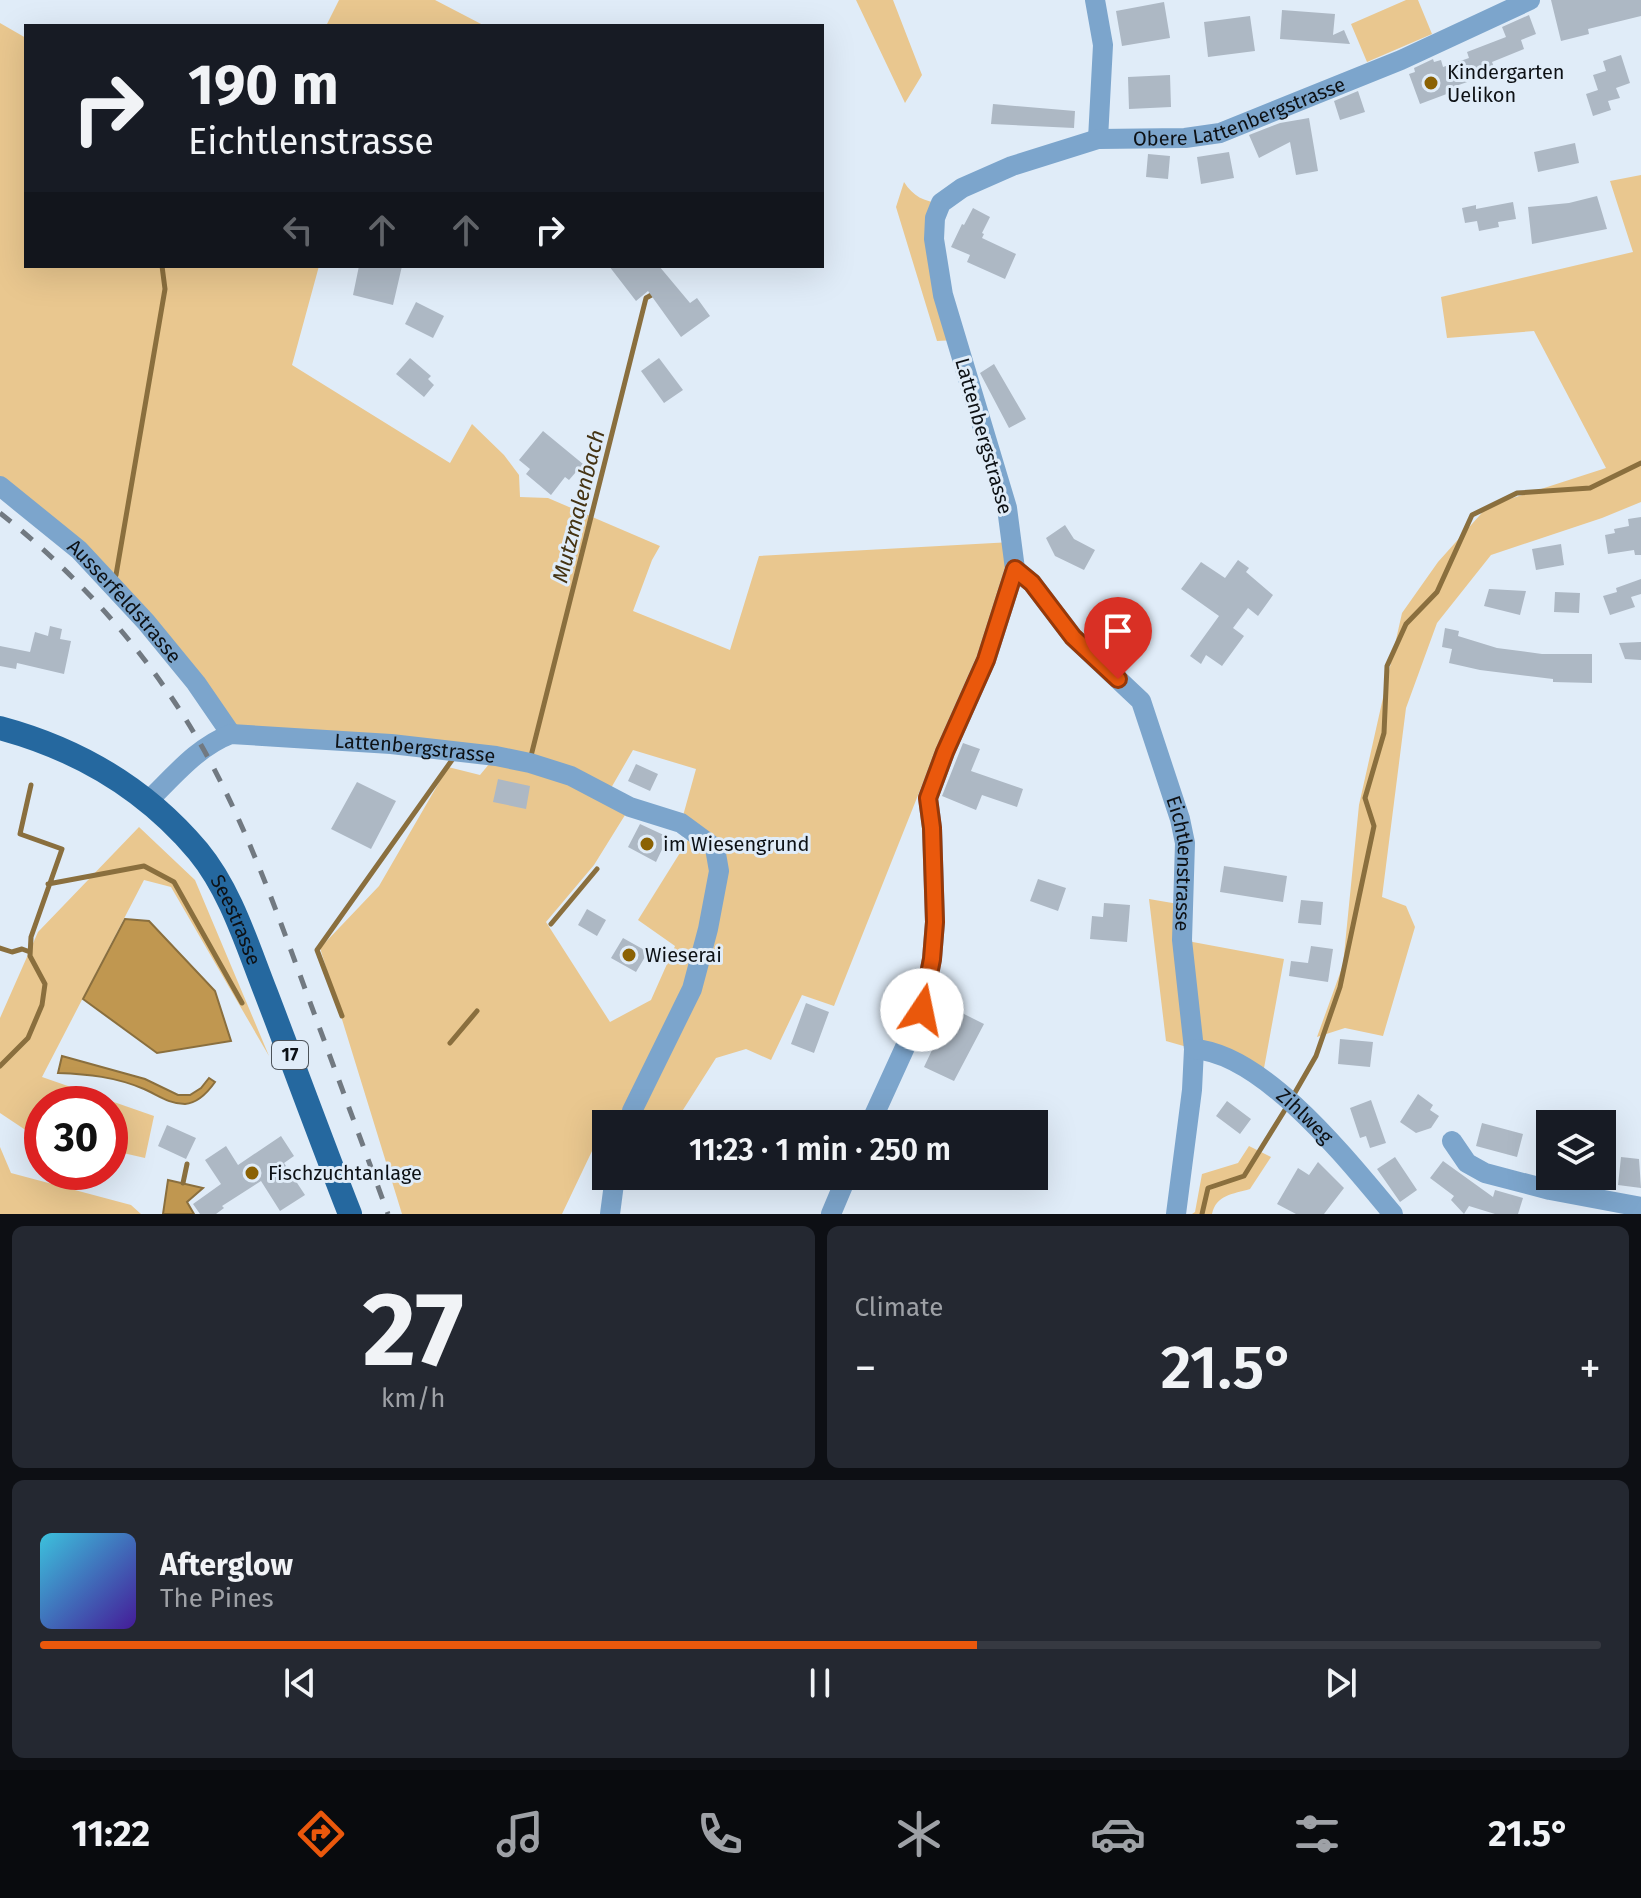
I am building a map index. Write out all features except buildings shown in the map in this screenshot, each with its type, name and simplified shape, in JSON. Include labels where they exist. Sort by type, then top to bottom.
[{"type":"main road","name":"Seestrasse","points":[[0,728],[40,739],[117,777],[148,801],[199,852],[227,898],[260,977],[350,1214]]},
{"type":"street","points":[[1095,0],[1103,45],[1098,139]]},
{"type":"street","name":"Obere Lattenbergstrasse","points":[[941,203],[962,188],[1012,166],[1098,139],[1185,138],[1220,133],[1401,60],[1530,0]]},
{"type":"street","name":"Lattenbergstrasse","points":[[876,1110],[922,1010],[932,959],[934,891],[928,798],[986,660],[1015,569],[1007,508],[943,295],[934,239],[935,218],[941,203]]},
{"type":"street","name":"Ausserfeldstrasse","points":[[0,486],[79,550],[146,622],[196,683],[231,734]]},
{"type":"street","name":"Eichtlenstrasse","points":[[1015,569],[1032,583],[1073,637],[1141,701],[1180,819],[1185,843],[1182,940],[1194,1049],[1192,1090],[1176,1214]]},
{"type":"street","points":[[148,801],[213,740],[231,734]]},
{"type":"street","name":"Lattenbergstrasse","points":[[231,734],[391,744],[530,763],[571,776],[630,807],[681,823],[715,848],[719,871],[692,989],[632,1110]]},
{"type":"street","name":"Zihlweg","points":[[1194,1049],[1214,1053],[1277,1088],[1360,1174],[1393,1214]]},
{"type":"street","points":[[1452,1141],[1467,1163],[1485,1173],[1550,1190],[1641,1207]]},
{"type":"street","points":[[610,1214],[613,1190]]},
{"type":"street","points":[[831,1214],[841,1190]]},
{"type":"shaded area","points":[[339,0],[435,0],[481,24],[327,24]]},
{"type":"shaded area","points":[[856,0],[893,0],[922,75],[905,103]]},
{"type":"shaded area","points":[[1406,0],[1418,0],[1432,34],[1367,62],[1351,24]]},
{"type":"shaded area","points":[[0,23],[24,37],[24,268],[318,268],[292,365],[450,463],[472,424],[504,455],[519,475],[520,497],[548,498],[660,546],[633,611],[730,650],[759,556],[1012,542],[986,635],[942,735],[834,1006],[802,995],[771,1060],[746,1049],[716,1058],[683,1110],[592,1110],[592,1151],[562,1214],[402,1214],[320,948],[379,886],[448,767],[480,775],[495,757],[231,734],[146,622],[0,486]],"holes":[[[633,750],[696,769],[681,823],[693,832],[638,920],[675,946],[651,1000],[610,1022],[546,922],[594,865],[630,807],[607,795]]]},
{"type":"shaded area","points":[[1641,175],[1641,502],[1491,555],[1437,623],[1406,708],[1382,897],[1406,906],[1415,927],[1383,1036],[1345,1028],[1317,1037],[1343,965],[1359,805],[1402,613],[1438,562],[1488,506],[1606,468],[1534,331],[1447,338],[1441,297],[1633,252],[1610,181]]},
{"type":"shaded area","points":[[904,182],[920,197],[941,203],[935,218],[955,340],[937,341],[896,207]]},
{"type":"shaded area","points":[[139,827],[195,880],[269,1056],[171,887],[144,880],[42,1077],[68,1086],[24,1086],[24,1129],[0,1113],[0,1018],[38,932]]},
{"type":"shaded area","points":[[1149,899],[1184,905],[1182,940],[1284,959],[1262,1079],[1194,1049],[1166,1041]]},
{"type":"shaded area","points":[[125,919],[149,921],[215,991],[231,1041],[157,1053],[83,999]]},
{"type":"shaded area","points":[[62,1056],[145,1079],[178,1095],[190,1095],[209,1078],[215,1082],[198,1099],[179,1104],[123,1082],[91,1075],[58,1073]]},
{"type":"shaded area","points":[[128,1107],[154,1116],[145,1158],[128,1154]]},
{"type":"shaded area","points":[[1249,1146],[1271,1157],[1250,1189],[1221,1199],[1212,1214],[1192,1214],[1195,1212],[1202,1174],[1238,1163]]},
{"type":"shaded area","points":[[0,1147],[11,1173],[24,1176],[24,1190],[75,1190],[131,1205],[141,1214],[0,1214]]},
{"type":"shaded area","points":[[168,1180],[203,1188],[187,1202],[194,1214],[163,1214]]},
{"type":"waterway","points":[[116,575],[165,289],[162,268]]},
{"type":"waterway","name":"Mutzmalenbach","points":[[531,756],[646,298],[655,293]]},
{"type":"waterway","points":[[1293,1096],[1316,1056],[1340,987],[1374,826],[1365,798],[1384,733],[1387,666],[1406,624],[1437,592],[1472,515],[1517,493],[1590,488],[1641,463]]},
{"type":"waterway","name":"Mutzmalenbach","points":[[342,1016],[317,950],[452,760]]},
{"type":"waterway","points":[[0,1066],[28,1038],[42,1005],[45,984],[30,956],[31,937],[62,849],[20,834],[31,785]]},
{"type":"waterway","points":[[48,884],[144,866],[174,882],[242,1003]]},
{"type":"waterway","points":[[551,924],[597,869]]},
{"type":"waterway","points":[[0,948],[30,952]]},
{"type":"waterway","points":[[450,1043],[477,1011]]},
{"type":"waterway","points":[[1202,1214],[1208,1188],[1244,1176],[1288,1105]]},
{"type":"waterway","name":"Mutzmalenbach","points":[[183,1183],[187,1164]]},
{"type":"railway","points":[[0,513],[77,582],[123,632],[164,687],[201,745],[234,809],[262,874],[388,1214]]},
{"type":"place","name":"Kindergarten Uelikon","points":[[1431,83]]},
{"type":"place","name":"im Wiesengrund","points":[[647,844]]},
{"type":"place","name":"Wieserai","points":[[629,955]]},
{"type":"place","name":"Fischzuchtanlage","points":[[252,1173]]},
{"type":"route","points":[[922,1010],[932,959],[935,922],[928,798],[986,660],[1015,569],[1032,583],[1073,637],[1118,679]]}]
